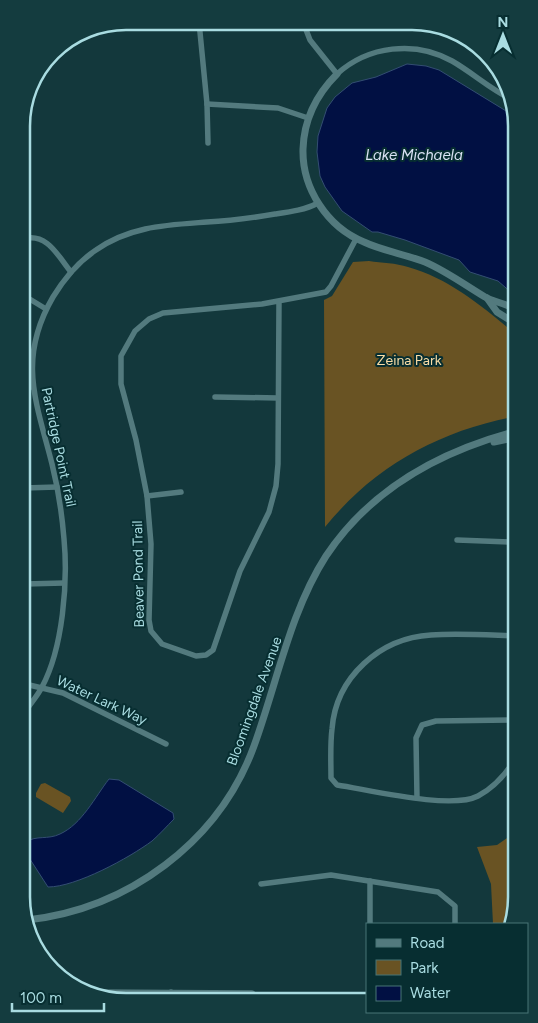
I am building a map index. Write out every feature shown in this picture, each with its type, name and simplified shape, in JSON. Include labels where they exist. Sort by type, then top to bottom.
[{"type":"street","points":[[200,30],[207,104],[208,143]]},
{"type":"street","points":[[306,30],[310,40],[337,74]]},
{"type":"street","points":[[502,93],[449,59],[415,49],[399,48],[374,53],[354,61],[337,74],[317,99],[308,118],[303,142],[303,159],[308,183],[318,203],[336,225],[356,239],[424,262],[487,298],[508,306]]},
{"type":"street","points":[[207,104],[278,108],[308,118]]},
{"type":"street","name":"Partridge Point Trail","points":[[30,706],[43,686],[57,646],[64,583],[64,540],[56,487],[36,409],[33,387],[34,349],[38,328],[46,308],[70,272],[95,250],[138,230],[167,224],[220,222],[266,216],[301,210],[318,203]]},
{"type":"street","points":[[30,239],[40,239],[50,245],[70,272]]},
{"type":"street","name":"Beaver Pond Trail","points":[[279,302],[278,464],[272,504],[240,571],[216,645],[206,655],[196,656],[162,644],[150,631],[148,620],[151,544],[147,496],[138,447],[120,375],[121,356],[129,338],[149,319],[163,313],[279,302],[322,293],[328,290],[356,239]]},
{"type":"street","points":[[487,298],[497,312],[508,319]]},
{"type":"street","points":[[30,299],[46,308]]},
{"type":"street","points":[[215,397],[278,398]]},
{"type":"street","name":"Bloomingdale Avenue","points":[[33,919],[74,911],[124,891],[169,862],[200,833],[228,798],[246,766],[302,604],[314,576],[332,548],[354,521],[390,488],[422,468],[469,447],[508,434]]},
{"type":"street","name":"Bloomingdale Avenue","points":[[469,447],[508,439]]},
{"type":"street","points":[[30,488],[56,487]]},
{"type":"street","points":[[147,496],[181,492]]},
{"type":"street","points":[[457,540],[508,542]]},
{"type":"street","points":[[30,584],[64,583]]},
{"type":"street","points":[[508,636],[430,635],[410,638],[384,649],[361,664],[348,681],[337,705],[332,728],[331,778],[337,785],[454,802],[478,797],[503,777],[508,770]]},
{"type":"street","name":"Water Lark Way","points":[[30,685],[43,686],[64,693],[166,744]]},
{"type":"street","points":[[417,798],[416,738],[422,726],[436,720],[508,720]]},
{"type":"street","points":[[261,884],[331,875],[438,892],[455,906],[455,923]]},
{"type":"street","points":[[370,881],[370,923]]},
{"type":"street","points":[[113,992],[252,993]]},
{"type":"green space","name":"Zeina Park","points":[[369,261],[394,264],[423,272],[464,294],[508,328],[508,418],[458,432],[409,455],[364,487],[325,527],[324,300],[332,296],[353,262]]},
{"type":"green space","points":[[45,783],[70,797],[71,801],[63,813],[36,797],[41,784]]},
{"type":"green space","points":[[508,837],[508,904],[504,923],[493,923],[491,884],[477,847],[497,845]]},
{"type":"water","name":"Lake Michaela","points":[[407,64],[426,66],[439,70],[507,111],[508,290],[498,281],[470,272],[459,260],[405,240],[372,232],[342,211],[325,187],[320,176],[317,152],[318,136],[327,108],[335,97],[352,83],[376,77]]},
{"type":"water","points":[[109,779],[119,780],[173,813],[174,819],[152,841],[116,863],[73,882],[48,887],[30,859],[30,840],[56,836],[68,830],[88,810]]}]
